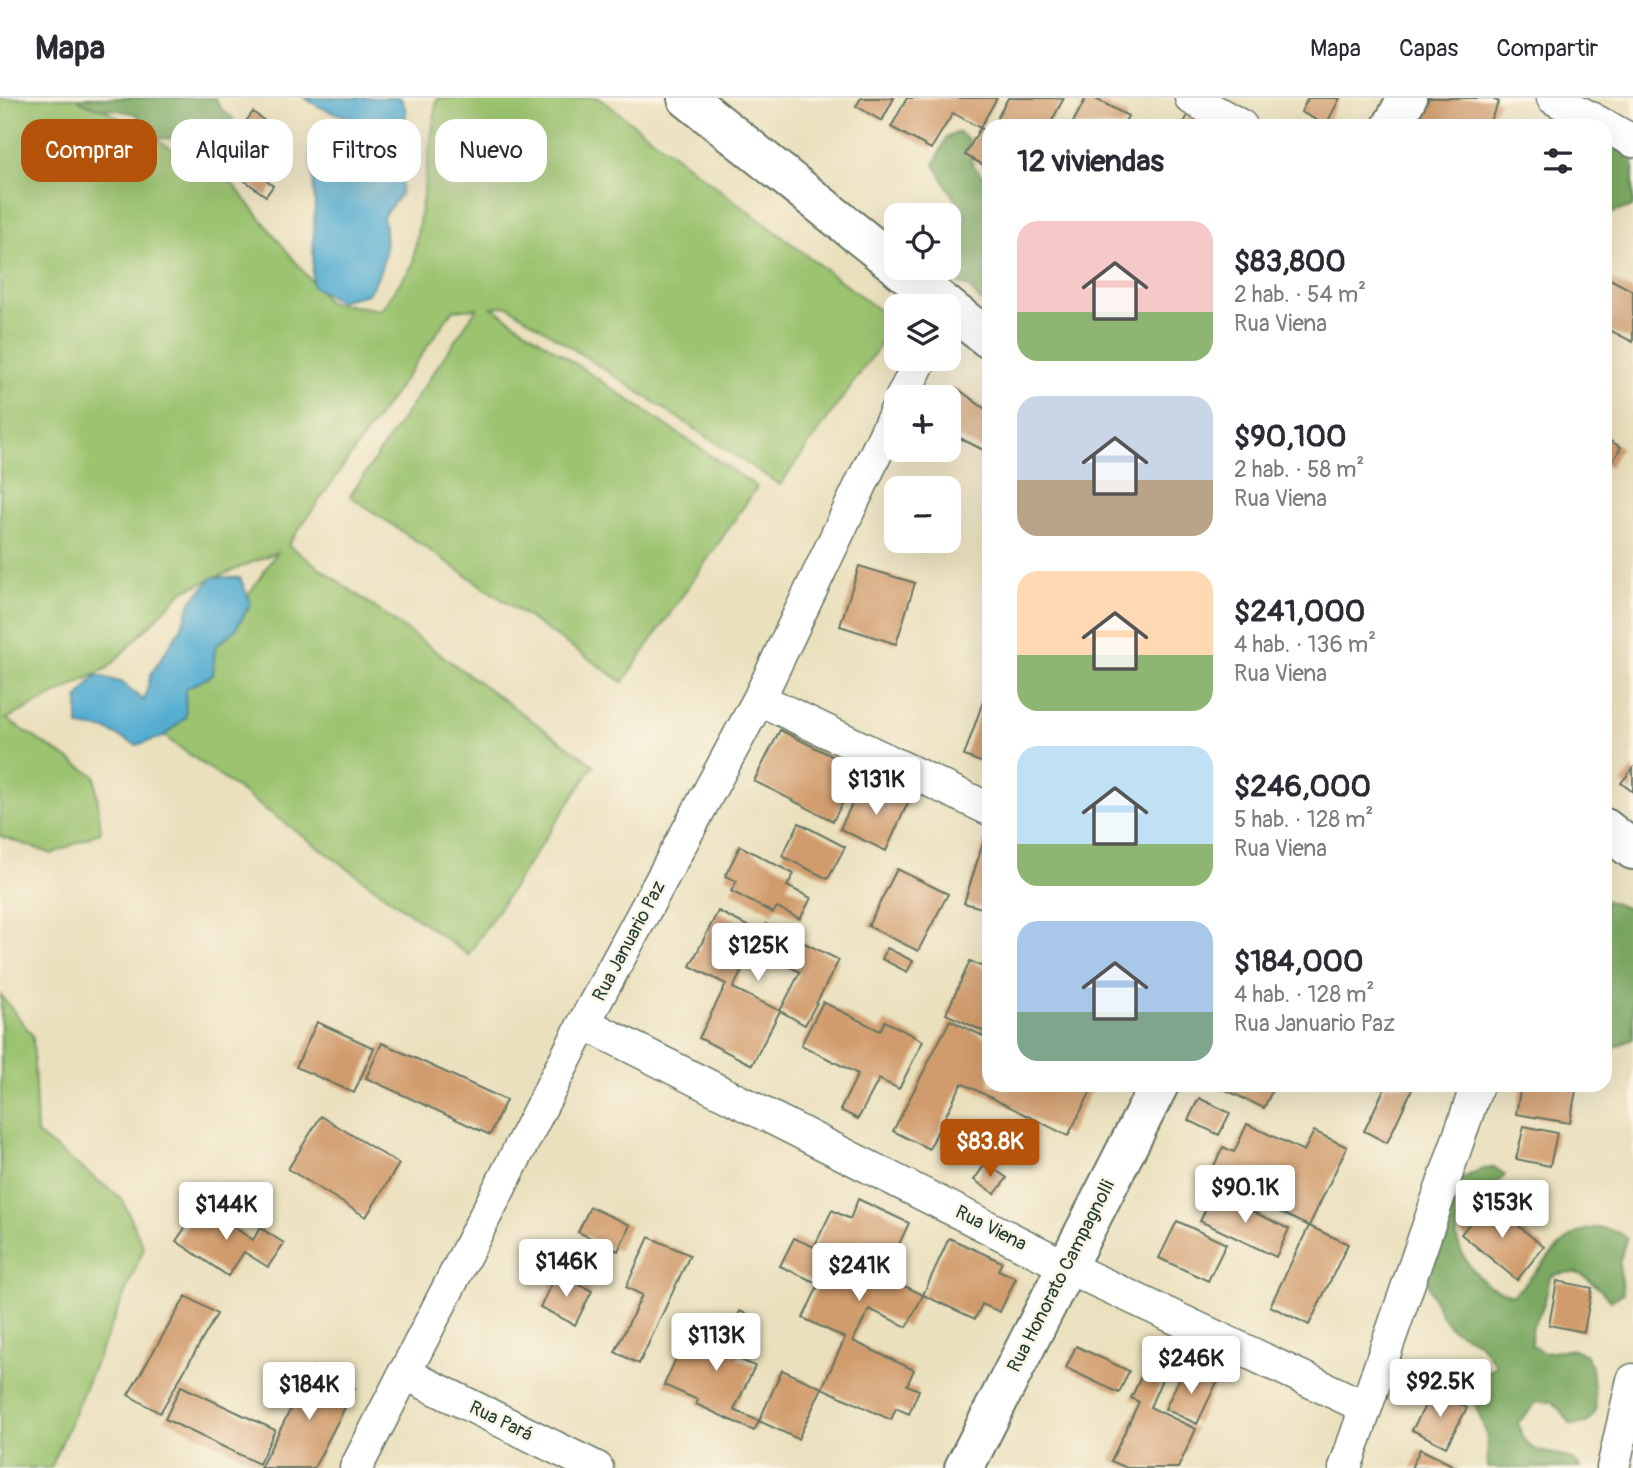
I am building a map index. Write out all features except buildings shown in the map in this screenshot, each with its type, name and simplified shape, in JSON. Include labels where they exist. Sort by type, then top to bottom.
[{"type":"main road","points":[[687,98],[884,257]]},
{"type":"main road","points":[[1396,119],[1408,98]]},
{"type":"main road","points":[[914,280],[932,294]]},
{"type":"main road","points":[[961,317],[982,334]]},
{"type":"main road","points":[[1612,834],[1633,850]]},
{"type":"main road","name":"Rua Honorato Campagnolli","points":[[964,1468],[1155,1092]]},
{"type":"street","points":[[1191,98],[1228,119]]},
{"type":"street","points":[[1553,98],[1592,119]]},
{"type":"street","points":[[1612,130],[1633,141]]},
{"type":"street","name":"Rua Januario Paz","points":[[356,1468],[584,1023],[759,699],[884,436]]},
{"type":"street","points":[[759,699],[982,806]]},
{"type":"street","name":"Rua Viena","points":[[584,1023],[1065,1266],[1365,1407]]},
{"type":"street","points":[[1345,1468],[1475,1092]]},
{"type":"street","name":"Rua Pará","points":[[404,1373],[597,1468]]},
{"type":"street","points":[[1613,1468],[1633,1380]]},
{"type":"green space","points":[[0,98],[84,98],[120,119],[21,119],[21,182],[157,182],[157,140],[171,148],[171,182],[233,184],[328,302],[381,310],[413,264],[437,98],[599,98],[884,314],[884,340],[780,485],[508,306],[492,307],[757,487],[623,682],[350,496],[477,308],[453,310],[288,545],[594,765],[468,955],[157,731],[277,552],[183,591],[108,668],[6,719],[95,776],[101,832],[52,854],[0,836]]},
{"type":"green space","points":[[77,98],[215,98],[222,110],[233,119],[171,119],[171,139],[157,139],[157,119],[138,119],[138,115],[84,103]]},
{"type":"green space","points":[[959,132],[969,140],[972,163],[982,174],[982,303],[969,287],[951,280],[961,280],[961,224],[966,217],[961,203],[957,203],[934,165],[946,138]]},
{"type":"green space","points":[[1621,149],[1633,152],[1633,206],[1612,213],[1612,151]]},
{"type":"green space","points":[[1612,903],[1626,908],[1633,907],[1633,1039],[1612,1048]]},
{"type":"green space","points":[[1,995],[33,1036],[37,1134],[122,1199],[144,1248],[51,1468],[0,1468]]},
{"type":"green space","points":[[1494,1167],[1505,1175],[1464,1213],[1457,1231],[1461,1251],[1467,1261],[1490,1286],[1513,1295],[1563,1243],[1591,1228],[1608,1229],[1627,1237],[1619,1264],[1623,1293],[1611,1301],[1591,1281],[1578,1274],[1570,1272],[1550,1277],[1544,1305],[1531,1330],[1532,1345],[1544,1353],[1574,1349],[1586,1355],[1592,1367],[1596,1411],[1587,1423],[1572,1425],[1553,1402],[1537,1402],[1518,1423],[1529,1445],[1537,1450],[1563,1456],[1581,1468],[1488,1468],[1487,1435],[1470,1392],[1478,1379],[1497,1365],[1479,1343],[1452,1329],[1442,1317],[1429,1288],[1427,1274],[1454,1183],[1479,1170]]},
{"type":"water","points":[[305,98],[401,98],[406,110],[405,119],[355,119],[315,105]]},
{"type":"water","points":[[313,182],[401,182],[401,194],[383,216],[386,238],[384,257],[368,294],[338,301],[312,286],[315,204]]},
{"type":"water","points":[[213,577],[240,578],[251,603],[236,629],[215,647],[213,675],[185,689],[186,717],[163,737],[136,745],[107,730],[78,726],[78,698],[96,675],[123,683],[144,701],[151,674],[181,628],[192,600]]}]
